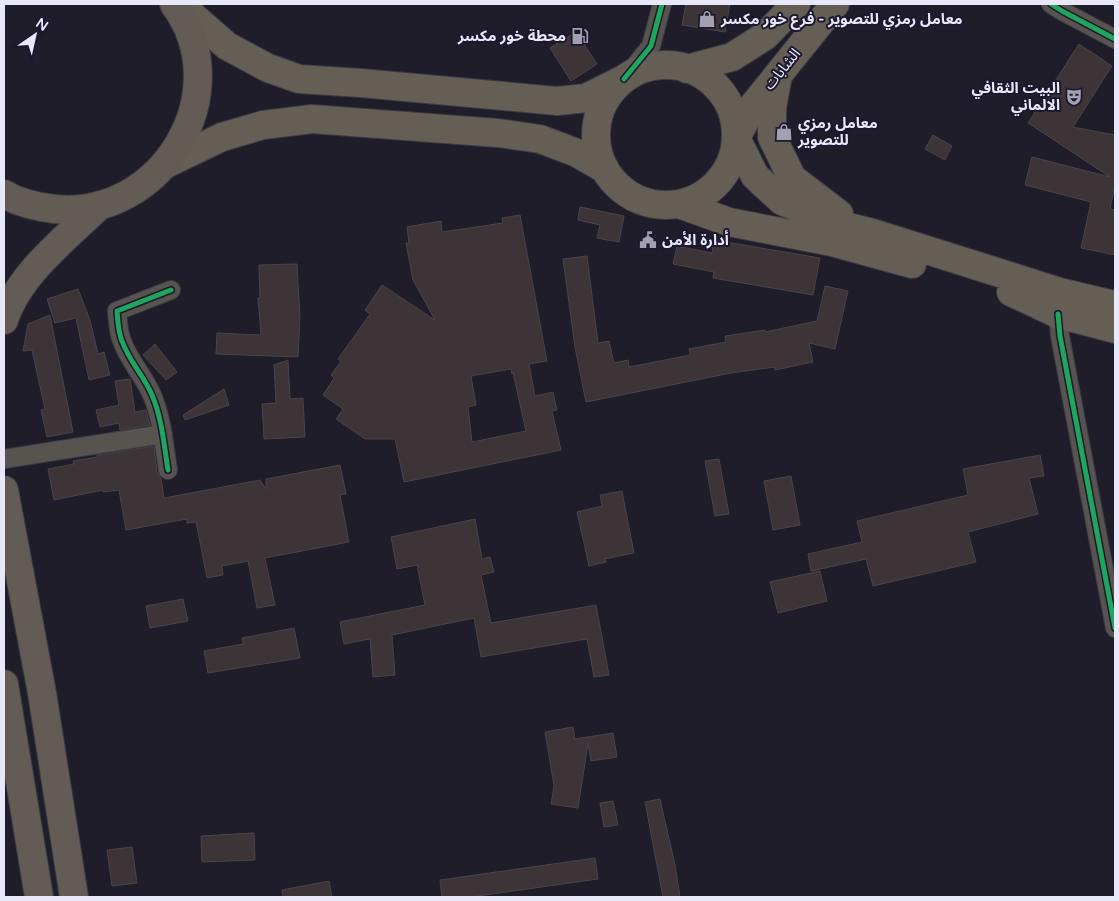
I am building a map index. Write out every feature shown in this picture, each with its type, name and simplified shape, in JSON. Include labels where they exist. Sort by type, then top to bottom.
[{"type":"highway","points":[[4,194],[25,204],[43,208],[72,210],[100,205],[135,190],[151,179],[164,165],[176,150],[185,134],[196,98],[196,60],[192,41],[185,23],[174,4]]},
{"type":"highway","points":[[4,320],[8,306],[22,284],[100,205]]},
{"type":"highway","points":[[4,490],[42,694],[74,897]]},
{"type":"highway","points":[[4,684],[39,897]]},
{"type":"main road","points":[[178,4],[227,46],[268,68],[299,79],[557,101],[586,98],[624,79],[648,68],[674,66],[687,69],[710,81],[726,101],[735,125],[736,138],[730,164],[715,185],[693,200],[679,204],[664,205],[636,198],[624,191],[614,181],[605,169],[599,156],[596,128],[605,100],[624,79]]},
{"type":"main road","points":[[687,69],[732,57],[765,36],[796,4]]},
{"type":"main road","name":"الشابات","points":[[736,138],[753,106],[778,72],[835,4]]},
{"type":"main road","points":[[778,72],[772,108],[772,137],[792,178],[842,216],[873,233]]},
{"type":"main road","points":[[164,165],[222,137],[263,125],[312,119],[498,133],[540,139],[577,153],[605,169]]},
{"type":"main road","points":[[736,138],[755,176],[782,201],[837,224],[873,233],[1014,285],[1058,314],[1115,329]]},
{"type":"main road","points":[[679,204],[728,222],[832,242],[1014,285],[1060,292],[1115,305]]},
{"type":"street","points":[[624,79],[651,46],[662,4]]},
{"type":"street","points":[[1051,4],[1115,39]]},
{"type":"street","points":[[168,470],[163,434],[154,398],[122,342],[117,311],[171,290]]},
{"type":"street","points":[[1058,314],[1060,336],[1115,628]]},
{"type":"street","points":[[4,459],[163,434]]},
{"type":"building","points":[[686,4],[730,4],[725,32],[682,25]]},
{"type":"building","points":[[576,32],[597,64],[571,81],[550,48]]},
{"type":"building","points":[[1079,44],[1112,66],[1073,127],[1115,135],[1115,185],[1110,209],[1115,210],[1115,255],[1081,248],[1091,202],[1025,185],[1032,157],[1110,177],[1028,123]]},
{"type":"building","points":[[933,135],[952,146],[945,160],[925,149]]},
{"type":"building","points":[[580,207],[624,216],[619,242],[597,238],[600,225],[578,220]]},
{"type":"building","points":[[520,215],[547,361],[529,364],[535,396],[553,392],[557,410],[552,411],[561,450],[404,482],[395,439],[365,439],[336,419],[343,409],[323,395],[334,378],[331,375],[341,361],[338,359],[370,314],[365,310],[382,285],[435,320],[413,280],[406,243],[409,243],[407,227],[441,221],[442,232],[503,223],[502,218]],"holes":[[[511,369],[526,431],[472,442],[468,407],[476,405],[471,376]]]},
{"type":"building","points":[[714,240],[820,258],[813,295],[713,278],[714,272],[673,264],[677,246],[712,253]]},
{"type":"building","points":[[587,256],[598,343],[609,341],[614,363],[628,360],[629,367],[690,355],[689,349],[726,342],[725,336],[765,330],[765,332],[817,321],[825,286],[848,291],[835,349],[809,343],[813,362],[775,370],[775,367],[731,373],[586,402],[575,347],[563,259]]},
{"type":"building","points":[[297,264],[300,317],[298,357],[216,354],[217,333],[261,335],[258,298],[260,298],[259,265]]},
{"type":"building","points":[[78,289],[90,320],[98,354],[104,352],[110,375],[89,380],[76,318],[55,323],[47,299]]},
{"type":"building","points":[[50,315],[73,432],[47,437],[41,410],[45,409],[32,350],[23,351],[28,324]]},
{"type":"building","points":[[155,344],[177,372],[166,380],[143,355]]},
{"type":"building","points":[[288,360],[290,399],[303,398],[305,437],[264,439],[262,404],[276,403],[274,365]]},
{"type":"building","points":[[130,379],[135,412],[146,410],[150,425],[120,430],[119,423],[100,427],[96,410],[119,405],[115,381]]},
{"type":"building","points":[[224,389],[229,405],[185,420],[183,415]]},
{"type":"building","points":[[154,446],[157,472],[161,478],[164,498],[260,480],[266,489],[266,479],[340,465],[346,494],[340,495],[349,542],[265,558],[275,605],[257,608],[248,561],[222,566],[223,575],[207,578],[196,522],[187,523],[187,519],[126,530],[119,490],[103,492],[103,490],[54,500],[48,469],[74,464],[73,461],[97,457],[97,455]]},
{"type":"building","points":[[1040,455],[1044,476],[1029,478],[1038,514],[968,532],[976,562],[873,586],[866,559],[811,571],[808,554],[862,542],[857,521],[968,495],[963,469]]},
{"type":"building","points":[[719,459],[729,514],[715,516],[705,461]]},
{"type":"building","points":[[791,476],[800,525],[773,530],[764,481]]},
{"type":"building","points":[[622,491],[634,553],[605,559],[606,562],[589,566],[577,512],[602,506],[600,495]]},
{"type":"building","points":[[475,519],[482,559],[490,557],[494,572],[481,575],[491,623],[596,605],[609,675],[594,677],[587,639],[481,657],[474,618],[392,635],[395,675],[373,677],[370,639],[344,644],[340,622],[425,605],[417,565],[397,569],[391,537]]},
{"type":"building","points":[[820,571],[827,601],[778,613],[770,582]]},
{"type":"building","points":[[183,599],[188,621],[150,628],[146,606]]},
{"type":"building","points":[[294,628],[300,658],[208,673],[204,651],[243,644],[242,638]]},
{"type":"building","points":[[573,727],[575,739],[613,733],[617,757],[591,761],[588,743],[578,808],[551,804],[554,786],[545,732]]},
{"type":"building","points":[[660,799],[680,897],[663,897],[645,802]]},
{"type":"building","points":[[613,801],[618,825],[604,827],[600,803]]},
{"type":"building","points":[[254,833],[255,860],[202,862],[201,836]]},
{"type":"building","points":[[132,847],[137,883],[112,886],[107,850]]},
{"type":"building","points":[[595,858],[598,879],[471,897],[442,897],[440,880]]},
{"type":"building","points":[[329,881],[332,897],[283,897],[282,890]]},
{"type":"cycle path","points":[[624,79],[651,46],[662,4]]},
{"type":"cycle path","points":[[1051,4],[1115,39]]},
{"type":"cycle path","points":[[168,470],[158,413],[149,388],[125,348],[118,326],[117,311],[171,290]]},
{"type":"cycle path","points":[[1058,314],[1060,336],[1115,628]]},
{"type":"place","name":"معامل رمزي للتصوير - فرع خور مكسر","points":[[707,19]]},
{"type":"place","name":"محطة خور مكسر","points":[[580,36]]},
{"type":"place","name":"البيت الثقافي الالماني","points":[[1074,97]]},
{"type":"place","name":"معامل رمزي للتصوير","points":[[784,132]]},
{"type":"place","name":"أدارة الأمن","points":[[648,240]]}]
